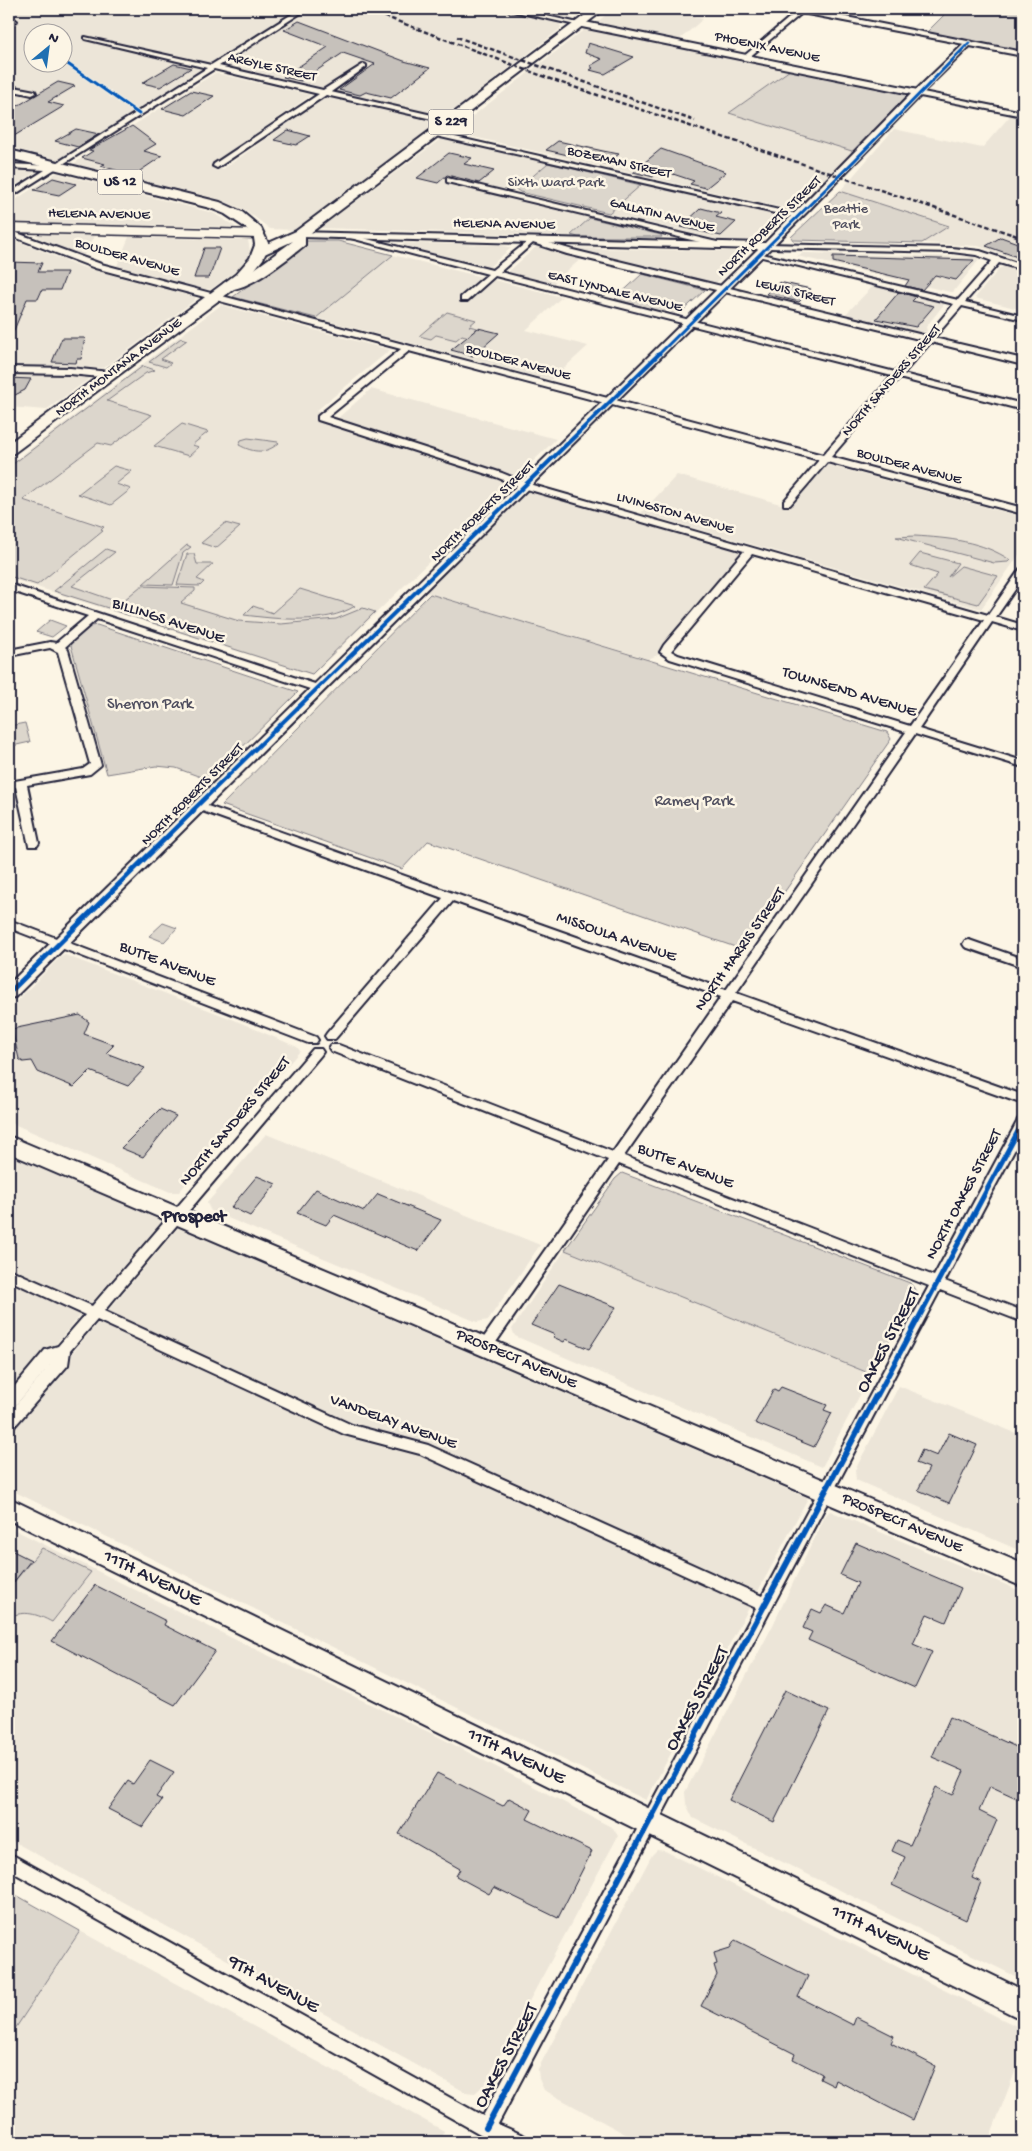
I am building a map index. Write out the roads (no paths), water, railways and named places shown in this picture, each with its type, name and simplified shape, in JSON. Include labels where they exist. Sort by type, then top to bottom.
[{"type":"highway","name":"US 12","points":[[9,154],[215,206],[241,218],[258,234]]},
{"type":"highway","points":[[258,234],[262,241],[260,252]]},
{"type":"highway","name":"NORTH MONTANA AVENUE","points":[[9,450],[229,286],[245,273],[260,252]]},
{"type":"highway","name":"PROSPECT AVENUE","points":[[9,1144],[1023,1576]]},
{"type":"highway","name":"11TH AVENUE","points":[[9,1508],[1023,2004]]},
{"type":"main road","name":"NORTH MONTANA AVENUE","points":[[260,252],[281,241],[301,234],[600,9]]},
{"type":"main road","name":"HELENA AVENUE","points":[[9,230],[301,234]]},
{"type":"main road","name":"NORTH MONTANA AVENUE","points":[[229,286],[242,282],[265,270],[300,242],[301,234]]},
{"type":"street","points":[[9,196],[304,9]]},
{"type":"street","name":"PHOENIX AVENUE","points":[[506,9],[1023,114]]},
{"type":"street","points":[[792,9],[1023,54]]},
{"type":"street","points":[[745,58],[802,10]]},
{"type":"street","name":"ARGYLE STREET","points":[[87,38],[451,122]]},
{"type":"street","name":"NORTH ROBERTS STREET","points":[[9,992],[317,688],[526,486],[969,43]]},
{"type":"street","points":[[217,166],[364,66]]},
{"type":"street","points":[[9,88],[32,93]]},
{"type":"street","name":"BOZEMAN STREET","points":[[436,134],[797,216]]},
{"type":"street","points":[[9,166],[55,167]]},
{"type":"street","name":"GALLATIN AVENUE","points":[[450,180],[721,245]]},
{"type":"street","name":"BOULDER AVENUE","points":[[9,230],[98,266],[1023,511]]},
{"type":"street","name":"HELENA AVENUE","points":[[301,234],[721,245],[763,250],[952,250],[977,253],[1023,268]]},
{"type":"street","name":"EAST LYNDALE AVENUE","points":[[347,236],[1023,407]]},
{"type":"street","points":[[464,299],[532,240]]},
{"type":"street","name":"LEWIS STREET","points":[[532,240],[1023,362]]},
{"type":"street","points":[[763,250],[1023,318]]},
{"type":"street","name":"NORTH SANDERS STREET","points":[[787,504],[997,260]]},
{"type":"street","name":"LIVINGSTON AVENUE","points":[[408,348],[321,418],[499,475],[526,486],[1023,628]]},
{"type":"street","points":[[9,370],[110,375]]},
{"type":"street","name":"TOWNSEND AVENUE","points":[[750,550],[666,652],[1023,764]]},
{"type":"street","name":"NORTH HARRIS STREET","points":[[485,1347],[1023,571]]},
{"type":"street","name":"BILLINGS AVENUE","points":[[9,587],[317,688]]},
{"type":"street","points":[[58,647],[95,616]]},
{"type":"street","points":[[9,653],[50,646],[63,650],[96,765],[86,772],[9,786]]},
{"type":"street","points":[[21,783],[33,843]]},
{"type":"street","name":"MISSOULA AVENUE","points":[[198,806],[1023,1100]]},
{"type":"street","points":[[333,1042],[323,1035],[312,1040],[310,1045],[317,1052],[325,1053],[450,897]]},
{"type":"street","name":"BUTTE AVENUE","points":[[9,924],[312,1040]]},
{"type":"street","points":[[969,944],[1023,963]]},
{"type":"street","name":"BUTTE AVENUE","points":[[333,1042],[616,1158],[1023,1317]]},
{"type":"street","name":"NORTH SANDERS STREET","points":[[9,1403],[50,1354],[63,1350],[317,1052]]},
{"type":"street","name":"NORTH OAKES STREET","points":[[937,1283],[1023,1122]]},
{"type":"street","name":"VANDELAY AVENUE","points":[[9,1274],[96,1312],[349,1430],[423,1449],[765,1604]]},
{"type":"street","name":"OAKES STREET","points":[[486,2128],[937,1283]]},
{"type":"street","name":"NORTH SANDERS STREET","points":[[9,1423],[63,1361],[63,1350]]},
{"type":"street","name":"9TH AVENUE","points":[[9,1861],[486,2128],[519,2142]]},
{"type":"railway","points":[[365,9],[553,80],[1023,238]]},
{"type":"railway","points":[[457,37],[695,121]]},
{"type":"district","name":"Prospect","points":[[194,1217]]},
{"type":"park label","name":"Sixth Ward Park","points":[[556,183]]},
{"type":"park label","name":"Beattie Park","points":[[846,217]]},
{"type":"park label","name":"Sherron Park","points":[[150,705]]},
{"type":"park label","name":"Ramey Park","points":[[694,802]]}]
